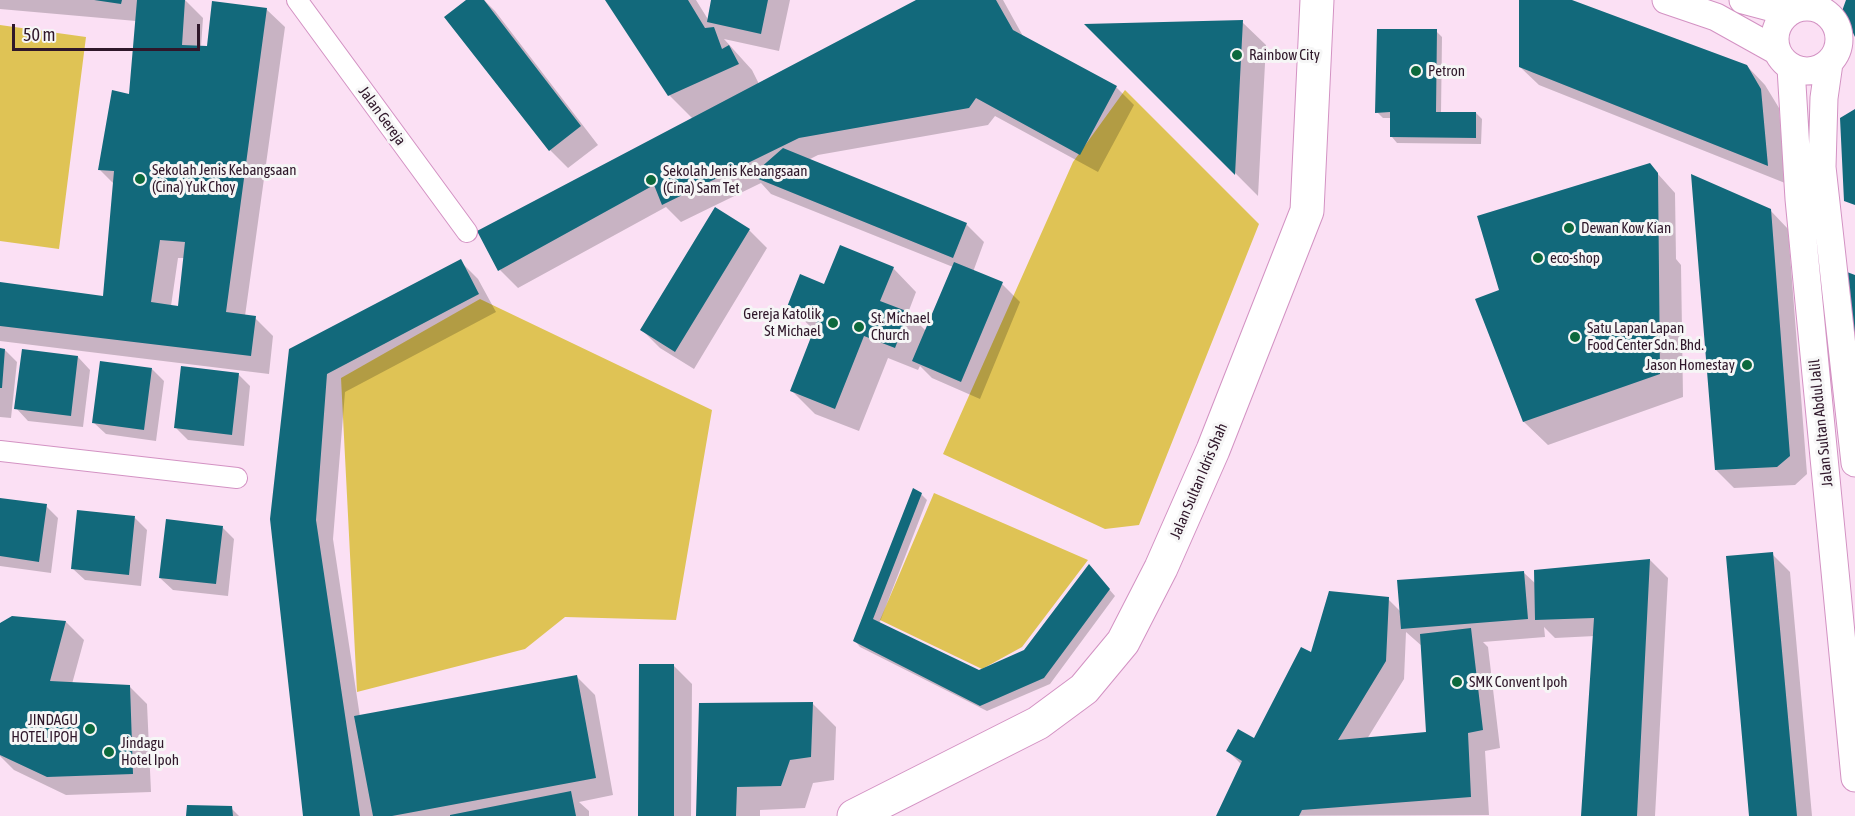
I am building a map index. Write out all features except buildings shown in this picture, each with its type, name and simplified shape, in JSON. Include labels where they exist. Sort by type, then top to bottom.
[{"type":"highway","name":"Jalan Sultan Idris Shah","points":[[854,816],[1038,723],[1084,689],[1123,642],[1161,568],[1213,450],[1307,211],[1317,0]]},
{"type":"street","name":"Jalan Gereja","points":[[297,0],[467,232]]},
{"type":"street","points":[[1666,0],[1716,17],[1784,59],[1811,72],[1840,60],[1837,28],[1810,6],[1743,0]]},
{"type":"street","points":[[1784,59],[1776,30],[1810,6]]},
{"type":"street","name":"Jalan Sultan Abdul Jalil","points":[[1784,59],[1855,778]]},
{"type":"street","name":"Jalan Sultan Abdul Jalil","points":[[1840,60],[1824,98],[1822,167],[1855,463]]},
{"type":"street","points":[[0,451],[237,478]]},
{"type":"shaded area","points":[[0,25],[86,37],[59,249],[0,241]]},
{"type":"shaded area","points":[[1125,90],[1259,224],[1139,525],[1105,529],[943,454],[1073,162]]},
{"type":"shaded area","points":[[480,299],[712,410],[676,620],[565,617],[525,649],[357,692],[341,378]]},
{"type":"shaded area","points":[[934,493],[1088,560],[1022,647],[982,669],[880,620]]},
{"type":"place","name":"Rainbow City","points":[[1237,55]]},
{"type":"place","name":"Petron","points":[[1416,71]]},
{"type":"place","name":"Sekolah Jenis Kebangsaan (Cina) Yuk Choy","points":[[140,179]]},
{"type":"place","name":"Sekolah Jenis Kebangsaan (Cina) Sam Tet","points":[[651,180]]},
{"type":"place","name":"Dewan Kow Kian","points":[[1569,228]]},
{"type":"place","name":"eco-shop","points":[[1538,258]]},
{"type":"place","name":"Gereja Katolik St Michael","points":[[833,323]]},
{"type":"place","name":"St. Michael Church","points":[[859,327]]},
{"type":"place","name":"Satu Lapan Lapan Food Center Sdn. Bhd.","points":[[1575,337]]},
{"type":"place","name":"Jason Homestay","points":[[1747,365]]},
{"type":"place","name":"SMK Convent Ipoh","points":[[1457,682]]},
{"type":"place","name":"JINDAGU HOTEL IPOH","points":[[90,729]]},
{"type":"place","name":"Jindagu Hotel Ipoh","points":[[109,752]]}]
